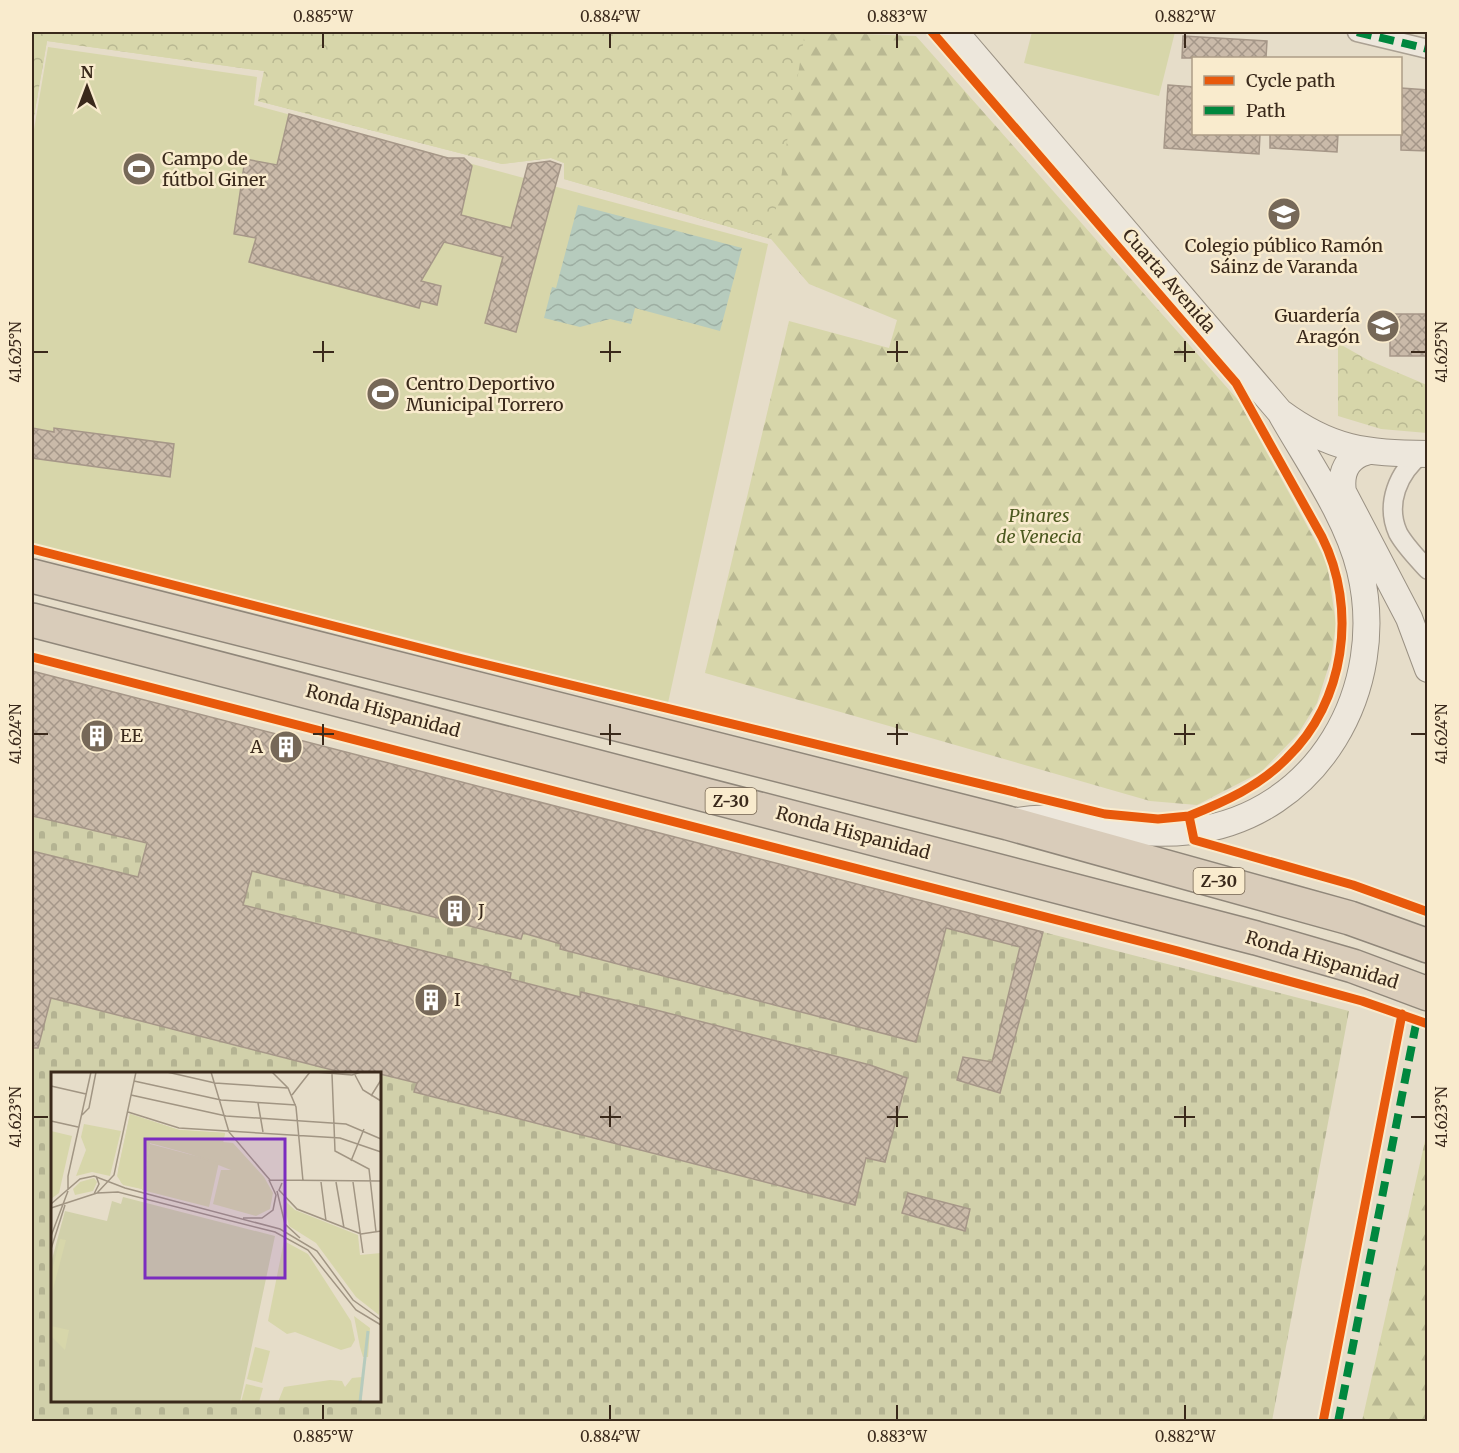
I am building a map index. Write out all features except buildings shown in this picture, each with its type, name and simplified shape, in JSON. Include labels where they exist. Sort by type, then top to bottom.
[{"type":"highway","name":"Z-30","points":[[32,576],[1008,823],[1350,918],[1428,946]]},
{"type":"highway","name":"Ronda Hispanidad","points":[[32,620],[1256,938],[1353,966],[1428,994]]},
{"type":"street","name":"Cuarta Avenida","points":[[955,32],[1280,412],[1325,439],[1366,452],[1425,454]]},
{"type":"street","points":[[1357,32],[1428,49]]},
{"type":"street","points":[[1008,823],[1046,817],[1128,831],[1191,831],[1215,827],[1243,818],[1270,804],[1314,765],[1335,739],[1352,706],[1363,670],[1367,630],[1363,586],[1354,549],[1344,526],[1280,412]]},
{"type":"street","points":[[1366,452],[1359,454],[1348,463],[1343,476],[1343,492],[1409,618],[1428,669]]},
{"type":"street","points":[[1425,454],[1402,474],[1395,493],[1393,512],[1398,533],[1428,570]]},
{"type":"green space","name":"Pinares de Venecia","points":[[32,32],[805,32],[916,36],[1238,400],[1327,562],[1336,624],[1331,659],[1317,703],[1298,734],[1261,772],[1197,805],[1150,801],[705,673],[789,321],[889,348],[897,320],[809,284],[771,239],[564,179],[564,163],[551,158],[502,164],[258,101],[264,71],[47,41],[32,128]]},
{"type":"green space","points":[[32,32],[805,32],[771,239],[564,179],[564,163],[551,158],[502,164],[258,101],[264,71],[47,41],[32,128]]},
{"type":"green space","points":[[1032,32],[1175,32],[1159,96],[1024,63]]},
{"type":"green space","name":"Centro Deportivo Municipal Torrero","points":[[48,47],[257,77],[254,105],[768,244],[668,703],[32,544],[32,141]]},
{"type":"green space","points":[[1338,343],[1368,360],[1427,385],[1427,433],[1381,429],[1338,416]]},
{"type":"green space","points":[[32,671],[1349,1011],[1272,1421],[32,1421]]},
{"type":"green space","points":[[1427,1132],[1427,1421],[1362,1421]]},
{"type":"water","points":[[578,205],[742,248],[720,331],[635,308],[631,324],[610,319],[580,327],[544,318],[552,287],[556,288]]},
{"type":"marked path","points":[[1357,32],[1428,49]]},
{"type":"marked path","points":[[1338,1422],[1417,1019]]},
{"type":"cycle path","points":[[932,32],[1236,383],[1322,537],[1333,565],[1340,594],[1342,624],[1340,654],[1333,682],[1322,710],[1307,735],[1287,758],[1265,777],[1241,792],[1189,816]]},
{"type":"cycle path","points":[[32,549],[463,659],[1105,814],[1158,819],[1189,816],[1194,840],[1353,885],[1428,912]]},
{"type":"cycle path","points":[[32,657],[1178,951],[1362,1001],[1428,1024]]},
{"type":"cycle path","points":[[1323,1422],[1402,1014]]},
{"type":"place","name":"Campo de fútbol Giner","points":[[139,169]]},
{"type":"place","name":"Colegio público Ramón Sáinz de Varanda","points":[[1284,214]]},
{"type":"place","name":"Guardería Aragón","points":[[1383,326]]},
{"type":"place","name":"Centro Deportivo Municipal Torrero","points":[[383,394]]},
{"type":"place","name":"EE","points":[[97,736]]},
{"type":"place","name":"A","points":[[286,747]]},
{"type":"place","name":"J","points":[[455,911]]},
{"type":"place","name":"I","points":[[431,1000]]}]
